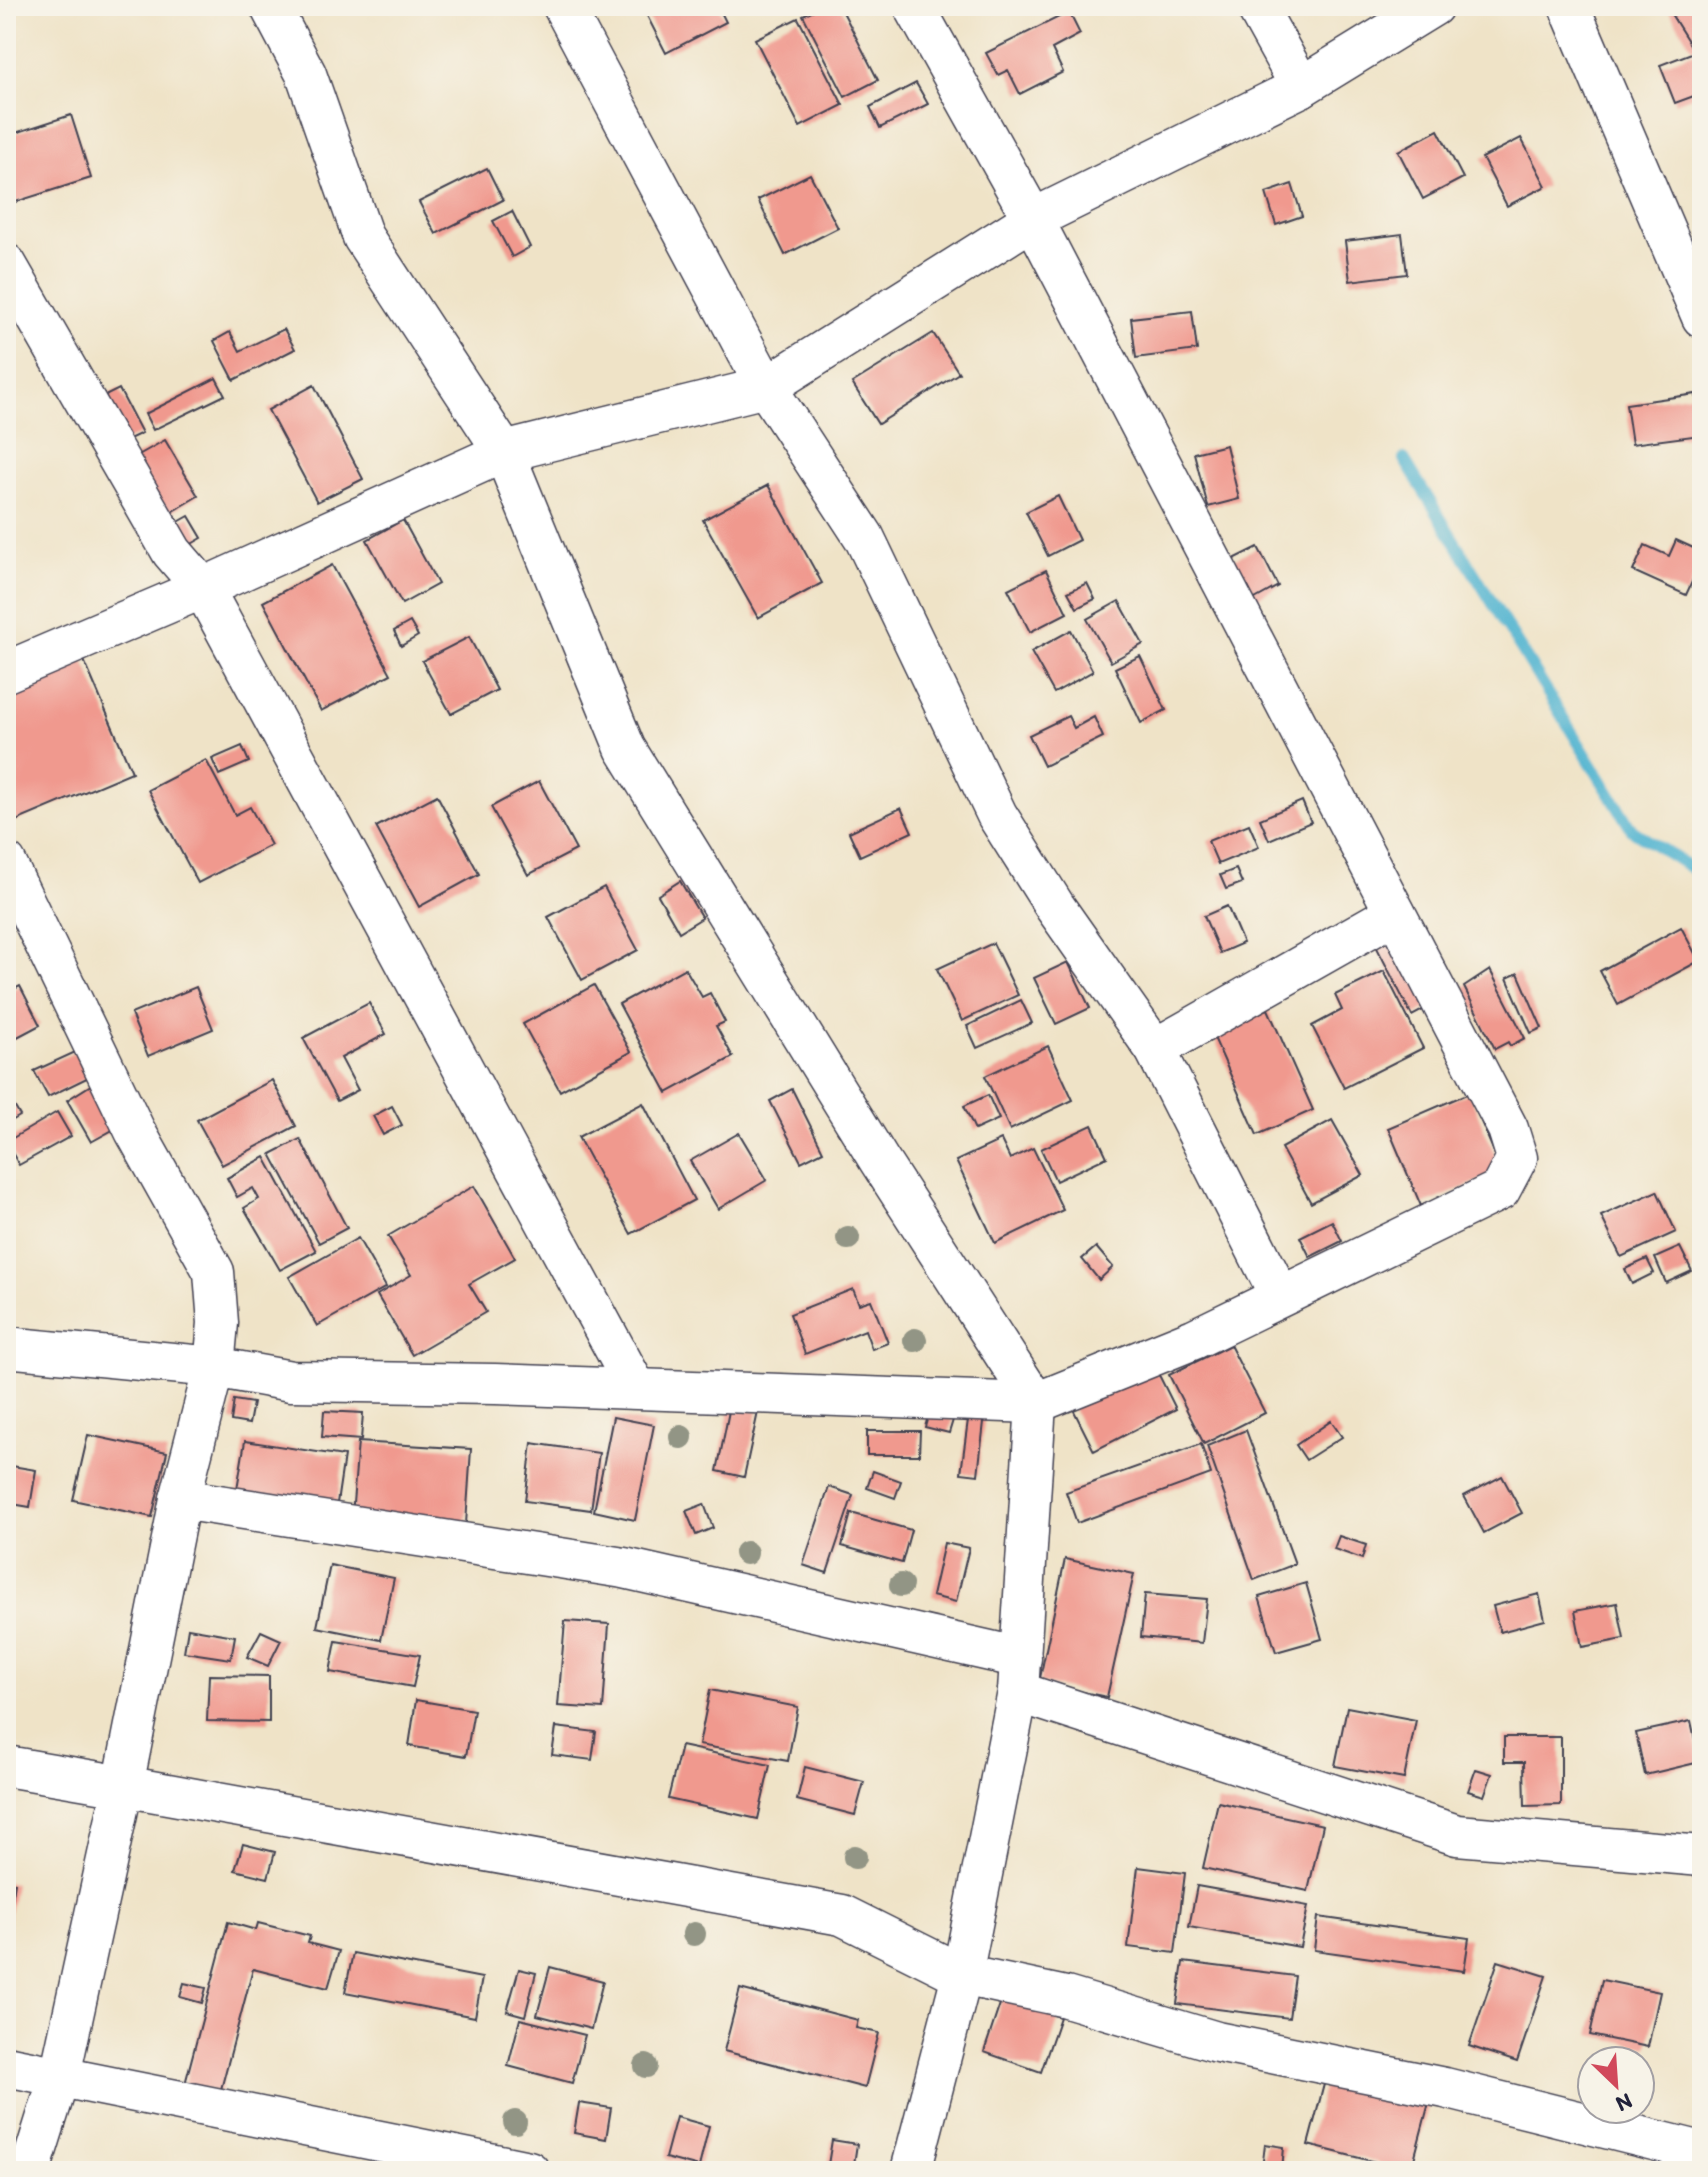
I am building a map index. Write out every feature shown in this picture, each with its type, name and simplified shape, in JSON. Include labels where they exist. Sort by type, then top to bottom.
[{"type":"street","points":[[270,6],[306,74],[363,237],[504,452],[625,748],[879,1160],[1036,1403],[1020,1675],[962,1975],[911,2171]]},
{"type":"street","points":[[563,6],[766,387],[864,537],[997,815],[1055,907],[1155,1049],[1279,1294]]},
{"type":"street","points":[[6,1347],[214,1367],[291,1381],[636,1388],[1036,1403],[1194,1339],[1279,1294],[1500,1190],[1517,1158],[1508,1129],[1033,219],[914,6]]},
{"type":"street","points":[[1256,6],[1301,87]]},
{"type":"street","points":[[6,672],[203,588],[504,452],[766,387],[1033,219],[1301,87],[1433,6]]},
{"type":"street","points":[[1569,6],[1702,317]]},
{"type":"street","points":[[6,264],[172,552],[203,588],[636,1388]]},
{"type":"street","points":[[6,863],[135,1131],[214,1272],[218,1323],[214,1367],[180,1499],[123,1786],[60,2075],[30,2171]]},
{"type":"street","points":[[1155,1049],[1395,913]]},
{"type":"street","points":[[180,1499],[624,1568],[1020,1675],[1457,1835],[1702,1856]]},
{"type":"street","points":[[6,1766],[842,1915],[962,1975],[1066,1997],[1217,2042],[1445,2088],[1702,2152]]},
{"type":"street","points":[[6,2066],[529,2171]]},
{"type":"building","points":[[642,6],[718,6],[726,22],[666,53]]},
{"type":"building","points":[[822,6],[840,6],[878,80],[845,97],[803,15]]},
{"type":"building","points":[[1666,6],[1702,6],[1702,43],[1693,49]]},
{"type":"building","points":[[1069,12],[1080,34],[1052,49],[1063,72],[1020,94],[1008,70],[998,75],[986,53]]},
{"type":"building","points":[[798,18],[843,105],[800,127],[755,39]]},
{"type":"building","points":[[1702,49],[1702,93],[1675,103],[1660,65]]},
{"type":"building","points":[[916,83],[928,104],[880,128],[870,107]]},
{"type":"building","points":[[71,115],[91,178],[6,205],[6,136]]},
{"type":"building","points":[[1438,130],[1463,178],[1423,199],[1398,151]]},
{"type":"building","points":[[1521,138],[1546,186],[1507,206],[1482,158]]},
{"type":"building","points":[[487,168],[503,200],[436,234],[419,202]]},
{"type":"building","points":[[810,174],[838,228],[785,255],[758,200]]},
{"type":"building","points":[[1292,184],[1302,216],[1276,225],[1266,193]]},
{"type":"building","points":[[512,211],[530,247],[512,257],[493,221]]},
{"type":"building","points":[[1402,234],[1407,274],[1350,281],[1345,241]]},
{"type":"building","points":[[1192,311],[1197,350],[1136,358],[1131,318]]},
{"type":"building","points":[[284,329],[295,349],[234,380],[214,341],[230,332],[240,351]]},
{"type":"building","points":[[933,333],[959,373],[878,424],[852,383]]},
{"type":"building","points":[[216,378],[225,395],[153,430],[145,414]]},
{"type":"building","points":[[314,385],[363,479],[317,502],[268,410]]},
{"type":"building","points":[[119,389],[142,433],[121,443],[99,399]]},
{"type":"building","points":[[1696,394],[1701,435],[1632,444],[1626,404]]},
{"type":"building","points":[[165,440],[198,496],[161,518],[128,461]]},
{"type":"building","points":[[1226,445],[1239,499],[1208,507],[1194,453]]},
{"type":"building","points":[[768,485],[822,583],[758,618],[703,520]]},
{"type":"building","points":[[1058,496],[1079,540],[1048,556],[1026,512]]},
{"type":"building","points":[[189,516],[202,538],[179,551],[166,529]]},
{"type":"building","points":[[403,520],[438,584],[402,604],[367,540]]},
{"type":"building","points":[[1676,540],[1702,552],[1702,560],[1686,595],[1633,571],[1645,545],[1669,556]]},
{"type":"building","points":[[1258,547],[1278,586],[1253,600],[1232,560]]},
{"type":"building","points":[[332,565],[391,674],[321,711],[263,602]]},
{"type":"building","points":[[1046,570],[1067,613],[1030,632],[1008,589]]},
{"type":"building","points":[[1087,583],[1095,599],[1077,608],[1068,592]]},
{"type":"building","points":[[1119,601],[1143,644],[1111,662],[1087,619]]},
{"type":"building","points":[[410,622],[418,636],[401,646],[394,631]]},
{"type":"building","points":[[1071,630],[1093,671],[1054,693],[1031,652]]},
{"type":"building","points":[[469,637],[497,690],[451,714],[422,661]]},
{"type":"building","points":[[1140,656],[1166,710],[1141,723],[1115,668]]},
{"type":"building","points":[[83,658],[132,772],[16,821],[6,798],[6,690]]},
{"type":"building","points":[[1068,716],[1074,728],[1094,717],[1103,737],[1044,766],[1029,735]]},
{"type":"building","points":[[242,746],[249,762],[219,775],[212,759]]},
{"type":"building","points":[[206,760],[235,815],[250,807],[271,845],[198,883],[148,790]]},
{"type":"building","points":[[539,781],[576,850],[528,875],[491,807]]},
{"type":"building","points":[[437,795],[479,874],[419,907],[376,827]]},
{"type":"building","points":[[1302,801],[1311,822],[1269,840],[1260,819]]},
{"type":"building","points":[[901,808],[912,832],[860,856],[849,832]]},
{"type":"building","points":[[1249,824],[1259,847],[1218,864],[1208,841]]},
{"type":"building","points":[[1236,869],[1242,883],[1226,889],[1220,875]]},
{"type":"building","points":[[680,881],[702,918],[679,932],[658,895]]},
{"type":"building","points":[[604,887],[638,950],[582,980],[548,917]]},
{"type":"building","points":[[1227,906],[1243,943],[1220,953],[1204,916]]},
{"type":"building","points":[[1394,926],[1434,1004],[1412,1016],[1372,938]]},
{"type":"building","points":[[1681,927],[1699,961],[1618,1005],[1600,971]]},
{"type":"building","points":[[993,943],[1018,995],[962,1021],[937,969]]},
{"type":"building","points":[[1068,962],[1090,1008],[1056,1024],[1034,978]]},
{"type":"building","points":[[685,968],[702,997],[710,993],[725,1022],[716,1026],[733,1057],[667,1093],[619,1004]]},
{"type":"building","points":[[1490,970],[1525,1038],[1495,1049],[1464,987]]},
{"type":"building","points":[[1384,971],[1423,1048],[1344,1088],[1312,1026],[1342,1010],[1335,995]]},
{"type":"building","points":[[1518,973],[1542,1028],[1531,1033],[1507,978]]},
{"type":"building","points":[[594,985],[631,1052],[560,1091],[523,1024]]},
{"type":"building","points":[[20,986],[40,1025],[6,1043],[6,993]]},
{"type":"building","points":[[196,987],[213,1029],[148,1056],[131,1014]]},
{"type":"building","points":[[1021,1000],[1032,1023],[977,1048],[967,1026]]},
{"type":"building","points":[[369,1003],[386,1034],[341,1058],[358,1090],[337,1101],[303,1038]]},
{"type":"building","points":[[1268,1009],[1313,1110],[1257,1135],[1212,1033]]},
{"type":"building","points":[[1048,1046],[1073,1100],[1010,1130],[985,1076]]},
{"type":"building","points":[[84,1048],[97,1073],[48,1097],[34,1071]]},
{"type":"building","points":[[272,1080],[296,1126],[222,1165],[197,1120]]},
{"type":"building","points":[[91,1085],[116,1128],[91,1142],[67,1100]]},
{"type":"building","points":[[792,1089],[823,1151],[801,1162],[770,1101]]},
{"type":"building","points":[[6,1092],[20,1116],[6,1124]]},
{"type":"building","points":[[1469,1093],[1502,1171],[1421,1206],[1388,1128]]},
{"type":"building","points":[[988,1095],[999,1119],[975,1130],[964,1106]]},
{"type":"building","points":[[643,1103],[694,1200],[631,1234],[578,1137]]},
{"type":"building","points":[[392,1106],[402,1125],[383,1135],[373,1116]]},
{"type":"building","points":[[57,1112],[71,1136],[19,1165],[6,1142]]},
{"type":"building","points":[[1332,1120],[1363,1175],[1311,1203],[1281,1148]]},
{"type":"building","points":[[1092,1125],[1107,1157],[1056,1181],[1041,1149]]},
{"type":"building","points":[[739,1133],[767,1180],[718,1209],[690,1161]]},
{"type":"building","points":[[300,1139],[347,1228],[319,1243],[271,1154]]},
{"type":"building","points":[[1001,1140],[1010,1159],[1033,1148],[1063,1210],[995,1243],[956,1161]]},
{"type":"building","points":[[265,1157],[316,1251],[280,1270],[244,1208],[259,1199],[253,1188],[237,1197],[227,1178]]},
{"type":"building","points":[[474,1186],[515,1258],[469,1284],[486,1312],[412,1355],[377,1295],[411,1275],[388,1236]]},
{"type":"building","points":[[1657,1191],[1676,1232],[1621,1257],[1601,1216]]},
{"type":"building","points":[[1332,1221],[1342,1241],[1310,1257],[1300,1237]]},
{"type":"building","points":[[358,1238],[386,1287],[317,1326],[289,1277]]},
{"type":"building","points":[[1096,1247],[1113,1267],[1099,1280],[1082,1259]]},
{"type":"building","points":[[1680,1247],[1692,1271],[1666,1283],[1655,1258]]},
{"type":"building","points":[[1647,1259],[1654,1273],[1632,1284],[1625,1269]]},
{"type":"building","points":[[853,1289],[859,1304],[871,1300],[888,1343],[872,1349],[865,1330],[805,1354],[790,1314]]},
{"type":"building","points":[[1230,1345],[1265,1413],[1204,1444],[1169,1375]]},
{"type":"building","points":[[1154,1365],[1176,1409],[1094,1451],[1072,1407]]},
{"type":"building","points":[[234,1400],[253,1403],[249,1424],[231,1421]]},
{"type":"building","points":[[730,1406],[758,1412],[744,1477],[717,1471]]},
{"type":"building","points":[[324,1411],[363,1413],[361,1440],[322,1437]]},
{"type":"building","points":[[969,1412],[985,1413],[978,1475],[961,1473]]},
{"type":"building","points":[[929,1413],[953,1420],[949,1433],[925,1427]]},
{"type":"building","points":[[613,1417],[654,1425],[635,1520],[594,1511]]},
{"type":"building","points":[[1331,1421],[1342,1437],[1306,1460],[1296,1445]]},
{"type":"building","points":[[1246,1430],[1295,1564],[1254,1580],[1207,1446]]},
{"type":"building","points":[[867,1431],[920,1431],[919,1455],[867,1455]]},
{"type":"building","points":[[88,1435],[167,1452],[152,1517],[73,1500]]},
{"type":"building","points":[[245,1441],[344,1456],[336,1510],[236,1495]]},
{"type":"building","points":[[358,1442],[471,1449],[466,1524],[352,1516]]},
{"type":"building","points":[[532,1443],[599,1453],[591,1510],[525,1501]]},
{"type":"building","points":[[1201,1444],[1211,1474],[1077,1523],[1066,1492]]},
{"type":"building","points":[[6,1465],[36,1470],[30,1507],[6,1503]]},
{"type":"building","points":[[873,1471],[901,1481],[895,1498],[867,1488]]},
{"type":"building","points":[[1502,1476],[1522,1513],[1484,1533],[1464,1496]]},
{"type":"building","points":[[829,1487],[853,1495],[827,1573],[803,1565]]},
{"type":"building","points":[[704,1504],[713,1528],[696,1535],[686,1511]]},
{"type":"building","points":[[851,1513],[911,1530],[902,1563],[842,1546]]},
{"type":"building","points":[[1339,1536],[1366,1545],[1362,1559],[1334,1549]]},
{"type":"building","points":[[944,1543],[969,1548],[956,1602],[932,1596]]},
{"type":"building","points":[[1065,1559],[1134,1574],[1107,1697],[1039,1683]]},
{"type":"building","points":[[330,1565],[394,1578],[381,1640],[317,1627]]},
{"type":"building","points":[[1306,1583],[1322,1639],[1276,1652],[1259,1597]]},
{"type":"building","points":[[1145,1594],[1207,1599],[1202,1643],[1141,1637]]},
{"type":"building","points":[[1539,1594],[1545,1620],[1500,1632],[1493,1606]]},
{"type":"building","points":[[1617,1603],[1624,1639],[1582,1647],[1575,1611]]},
{"type":"building","points":[[565,1621],[609,1624],[603,1709],[558,1706]]},
{"type":"building","points":[[188,1628],[235,1636],[231,1659],[184,1652]]},
{"type":"building","points":[[261,1631],[281,1640],[268,1666],[247,1657]]},
{"type":"building","points":[[336,1641],[420,1655],[413,1687],[330,1672]]},
{"type":"building","points":[[209,1675],[269,1676],[269,1722],[207,1721]]},
{"type":"building","points":[[710,1690],[798,1707],[788,1761],[699,1745]]},
{"type":"building","points":[[416,1700],[474,1710],[466,1756],[409,1746]]},
{"type":"building","points":[[1347,1707],[1416,1720],[1404,1779],[1335,1766]]},
{"type":"building","points":[[1691,1721],[1700,1762],[1645,1775],[1636,1733]]},
{"type":"building","points":[[556,1727],[596,1732],[592,1760],[552,1755]]},
{"type":"building","points":[[1504,1737],[1561,1737],[1561,1805],[1525,1806],[1524,1762],[1504,1762]]},
{"type":"building","points":[[681,1746],[770,1765],[758,1819],[668,1799]]},
{"type":"building","points":[[805,1767],[864,1782],[855,1815],[797,1800]]},
{"type":"building","points":[[1476,1769],[1492,1774],[1484,1796],[1468,1791]]},
{"type":"building","points":[[1218,1802],[1323,1825],[1308,1891],[1203,1868]]},
{"type":"building","points":[[243,1844],[275,1852],[268,1878],[235,1870]]},
{"type":"building","points":[[1138,1867],[1185,1873],[1175,1953],[1128,1947]]},
{"type":"building","points":[[6,1882],[15,1883],[8,1924],[6,1924]]},
{"type":"building","points":[[1197,1886],[1308,1906],[1300,1947],[1189,1927]]},
{"type":"building","points":[[1318,1917],[1469,1938],[1464,1971],[1314,1950]]},
{"type":"building","points":[[228,1922],[256,1930],[258,1923],[310,1936],[308,1943],[339,1951],[328,1988],[253,1969],[220,2093],[185,2084]]},
{"type":"building","points":[[353,1953],[482,1978],[475,2017],[345,1992]]},
{"type":"building","points":[[1498,1961],[1546,1976],[1517,2062],[1469,2046]]},
{"type":"building","points":[[1183,1962],[1295,1976],[1289,2018],[1177,2004]]},
{"type":"building","points":[[550,1967],[603,1981],[591,2029],[537,2015]]},
{"type":"building","points":[[519,1969],[536,1973],[525,2016],[507,2011]]},
{"type":"building","points":[[1602,1980],[1660,1992],[1648,2045],[1590,2035]]},
{"type":"building","points":[[184,1983],[206,1988],[202,2003],[180,1997]]},
{"type":"building","points":[[740,1989],[858,2020],[856,2028],[879,2033],[865,2088],[724,2051]]},
{"type":"building","points":[[1002,1998],[1060,2017],[1041,2072],[984,2052]]},
{"type":"building","points":[[520,2019],[585,2035],[572,2083],[508,2066]]},
{"type":"building","points":[[1328,2069],[1431,2095],[1411,2171],[1308,2145]]},
{"type":"building","points":[[579,2103],[611,2108],[606,2139],[574,2133]]},
{"type":"building","points":[[676,2117],[709,2126],[699,2167],[665,2158]]},
{"type":"building","points":[[832,2140],[857,2144],[853,2171],[827,2171]]},
{"type":"building","points":[[1265,2144],[1284,2147],[1282,2171],[1262,2169]]},
{"type":"waterway","points":[[1404,459],[1632,830],[1702,875]]}]
